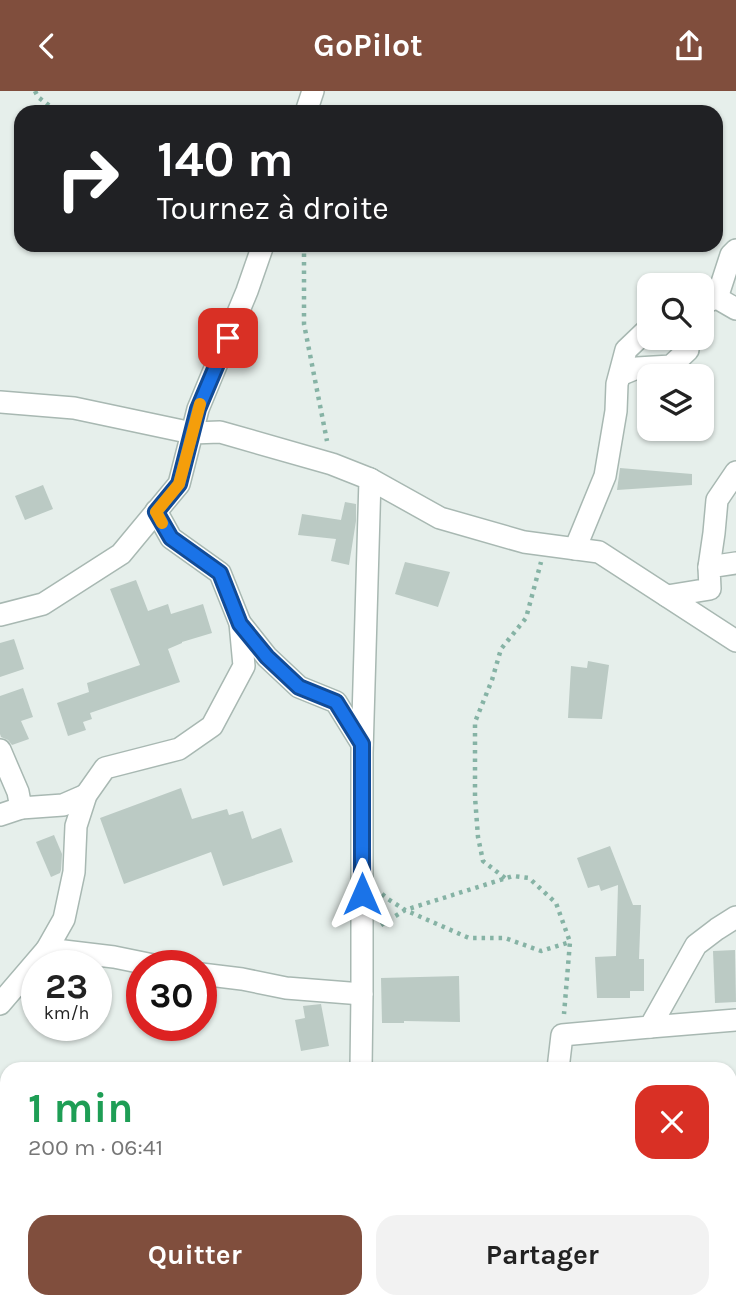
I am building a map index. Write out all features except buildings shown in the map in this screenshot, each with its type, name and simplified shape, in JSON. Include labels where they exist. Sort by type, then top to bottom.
[{"type":"street","points":[[718,303],[731,255],[736,250]]},
{"type":"street","points":[[0,615],[43,604],[121,554],[179,484],[198,409],[261,252]]},
{"type":"street","points":[[575,549],[605,476],[616,411],[617,383],[626,350],[637,339]]},
{"type":"street","points":[[620,375],[636,368],[671,366],[688,350]]},
{"type":"street","points":[[0,402],[74,408],[192,433],[220,432],[332,464],[370,479],[440,518],[524,542],[599,552],[736,641]]},
{"type":"street","points":[[667,596],[710,589],[709,567],[715,533],[716,500],[736,473]]},
{"type":"street","points":[[361,1062],[362,744],[370,479]]},
{"type":"street","points":[[0,1004],[47,949],[64,919],[74,872],[76,826],[86,795],[105,768],[179,749],[212,726],[244,666],[240,624],[220,573],[171,538],[156,512]]},
{"type":"street","points":[[709,567],[736,563]]},
{"type":"street","points":[[240,624],[267,657],[299,687],[336,702],[362,744]]},
{"type":"street","points":[[0,750],[18,792],[21,808]]},
{"type":"street","points":[[0,815],[21,808],[63,806],[86,795]]},
{"type":"street","points":[[63,806],[76,826]]},
{"type":"street","points":[[650,1027],[696,945],[736,917]]},
{"type":"street","points":[[47,949],[126,959]]},
{"type":"street","points":[[217,976],[286,988],[362,993]]},
{"type":"street","points":[[559,1062],[562,1035],[736,1020]]},
{"type":"path","points":[[35,91],[49,105]]},
{"type":"path","points":[[304,252],[304,324],[332,464]]},
{"type":"path","points":[[505,878],[483,861],[478,837],[475,722],[501,649],[526,618],[546,545]]},
{"type":"path","points":[[362,873],[388,899],[405,910],[469,939],[505,938],[541,951],[570,942]]},
{"type":"path","points":[[362,936],[405,910],[505,878],[513,876],[529,879],[556,903],[570,942],[562,1035]]},
{"type":"slow traffic","points":[[162,523],[156,512],[179,484],[200,404]]},
{"type":"route","points":[[228,338],[198,409],[179,484],[156,512],[171,538],[220,573],[240,624],[267,657],[299,687],[336,702],[362,744],[362,894]]}]
